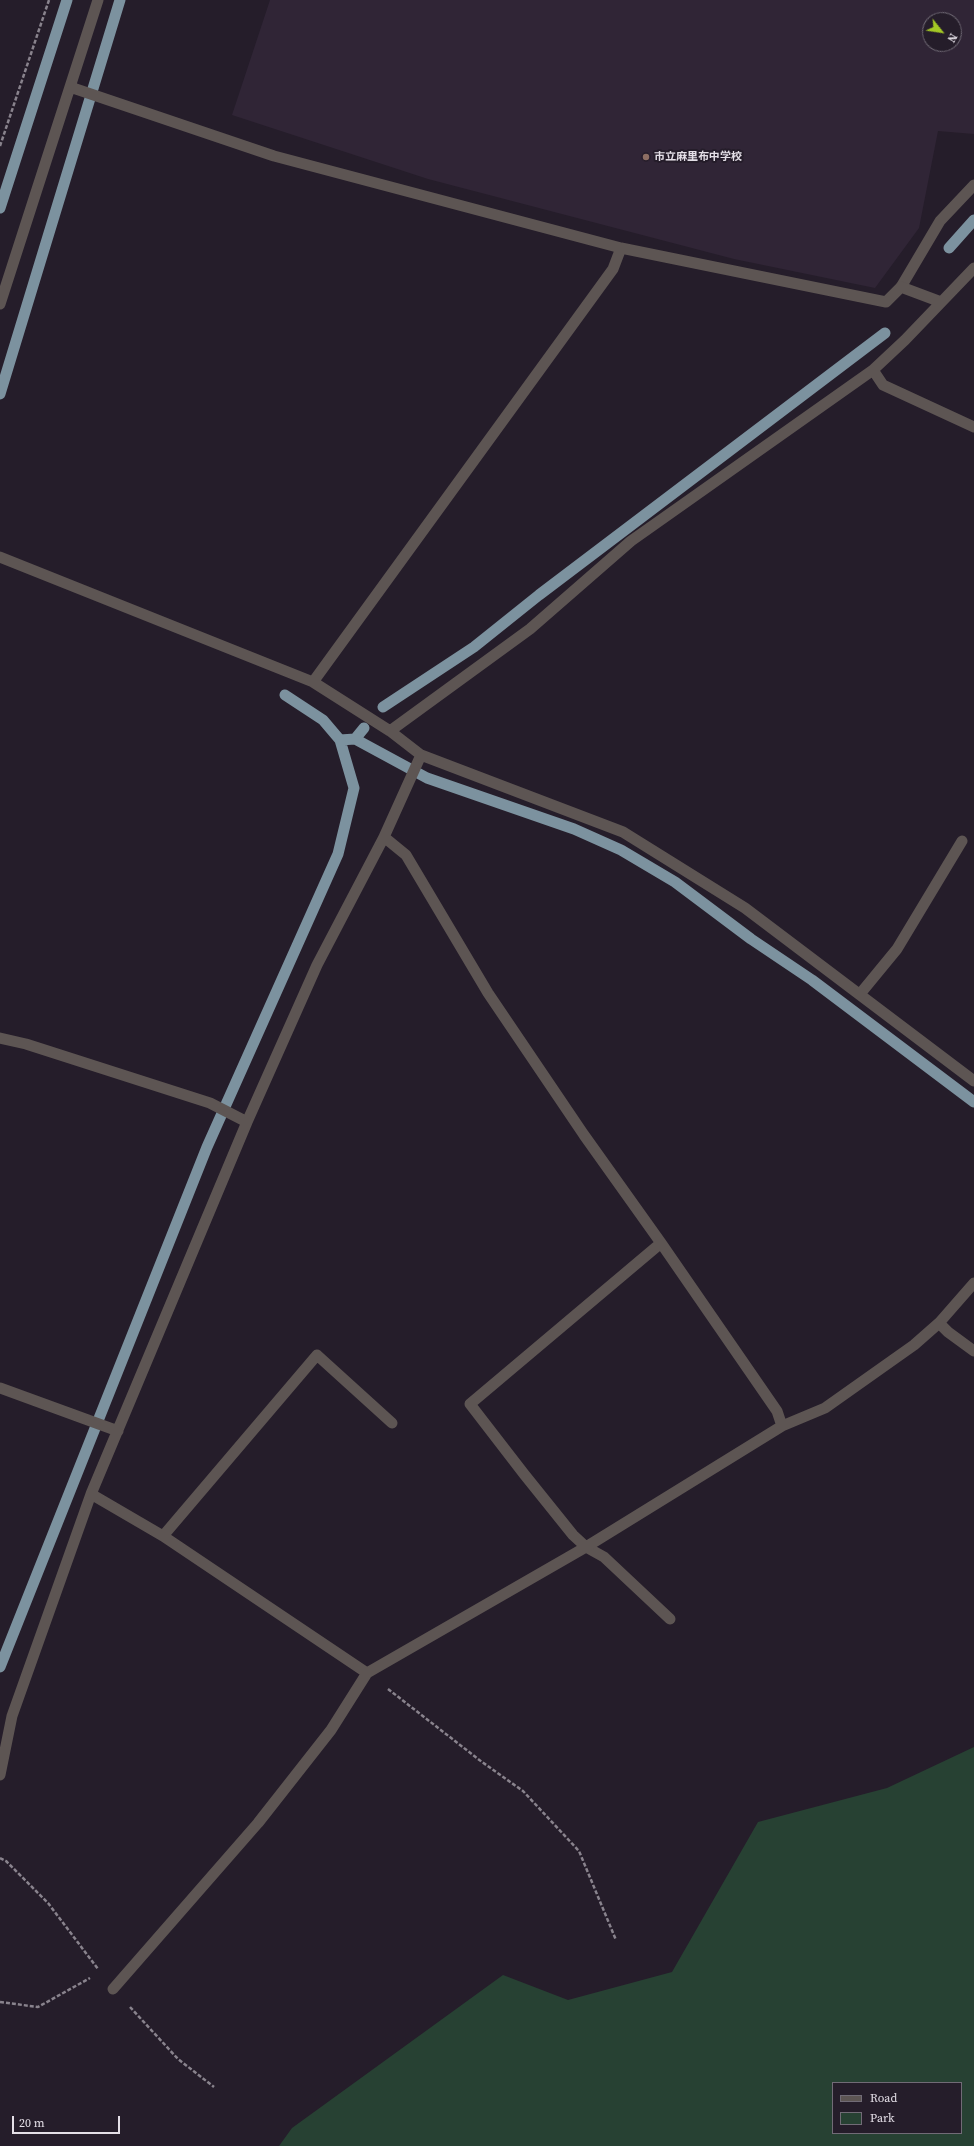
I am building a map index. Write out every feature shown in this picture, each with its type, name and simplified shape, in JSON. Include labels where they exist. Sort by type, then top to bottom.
[{"type":"street","points":[[0,304],[98,0]]},
{"type":"street","points":[[70,87],[274,156],[621,248],[886,302],[901,286],[940,221],[974,185]]},
{"type":"street","points":[[313,682],[613,269],[621,248]]},
{"type":"street","points":[[390,731],[530,629],[631,542],[873,370],[974,268]]},
{"type":"street","points":[[901,286],[941,302]]},
{"type":"street","points":[[873,370],[883,385],[974,427]]},
{"type":"street","points":[[0,557],[313,682],[390,731],[419,759],[623,832],[745,908],[974,1081]]},
{"type":"street","points":[[0,1775],[12,1716],[114,1430],[242,1120],[317,964],[384,837],[419,759]]},
{"type":"street","points":[[384,837],[406,855],[488,993],[584,1135],[661,1243],[777,1411],[782,1426]]},
{"type":"street","points":[[860,994],[897,949],[962,841]]},
{"type":"street","points":[[0,1038],[26,1044],[210,1104],[242,1120]]},
{"type":"street","points":[[661,1243],[470,1404],[573,1535],[586,1547],[604,1557],[670,1619]]},
{"type":"street","points":[[113,1989],[258,1823],[331,1730],[367,1673],[586,1547],[782,1426],[825,1408],[914,1345],[939,1323],[974,1283]]},
{"type":"street","points":[[939,1323],[948,1332],[974,1351]]},
{"type":"street","points":[[162,1536],[317,1355],[392,1423]]},
{"type":"street","points":[[0,1388],[114,1430]]},
{"type":"street","points":[[91,1494],[162,1536],[367,1673]]},
{"type":"path","points":[[0,146],[49,0]]},
{"type":"path","points":[[367,1673],[482,1762],[524,1791],[579,1851],[616,1940]]},
{"type":"path","points":[[0,2002],[38,2007],[100,1972]]},
{"type":"shaded area","name":"市立麻里布中学校","points":[[270,0],[974,0],[974,134],[938,131],[919,228],[875,288],[734,259],[428,179],[232,115]]},
{"type":"green space","points":[[974,1747],[974,2146],[279,2146],[292,2128],[503,1975],[568,2000],[672,1972],[758,1822],[887,1788]]},
{"type":"waterway","points":[[0,208],[67,0]]},
{"type":"waterway","points":[[0,394],[120,0]]},
{"type":"waterway","points":[[949,248],[974,220]]},
{"type":"waterway","points":[[383,707],[474,647],[539,595],[885,333]]},
{"type":"waterway","points":[[0,1667],[207,1147],[338,854],[354,788],[340,740],[323,720],[285,695]]},
{"type":"waterway","points":[[355,739],[364,728]]},
{"type":"waterway","points":[[340,740],[355,739],[427,778],[574,829],[621,850],[675,882],[751,939],[812,980],[974,1102]]},
{"type":"place","name":"市立麻里布中学校","points":[[646,157]]}]
